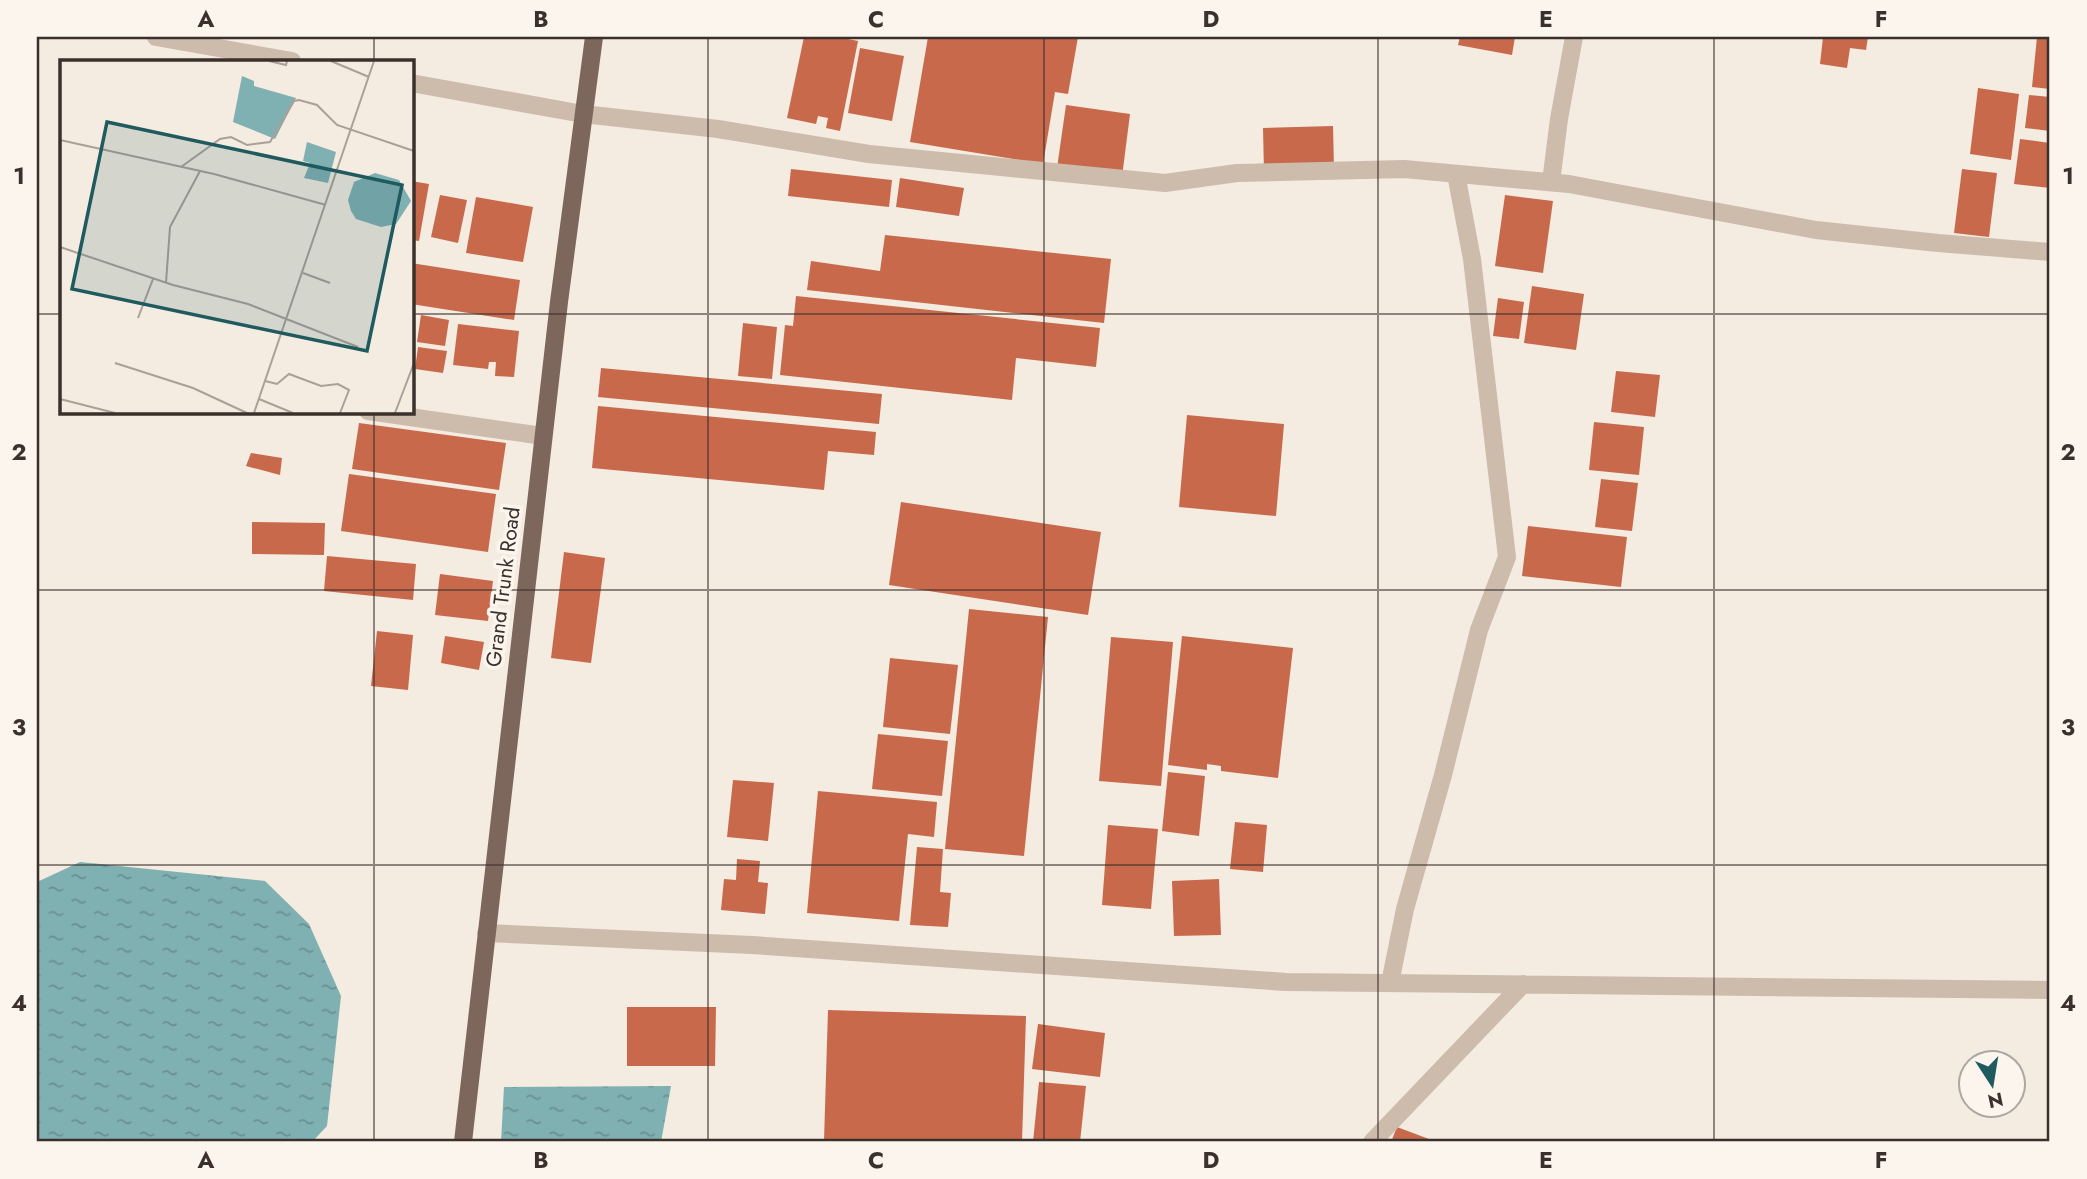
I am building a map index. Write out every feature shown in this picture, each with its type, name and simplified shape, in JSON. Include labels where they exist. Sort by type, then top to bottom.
[{"type":"main road","name":"Grand Trunk Road","points":[[463,1142],[543,436],[594,37]]},
{"type":"street","points":[[156,37],[286,60]]},
{"type":"street","points":[[1551,183],[1574,37]]},
{"type":"street","points":[[413,83],[583,114],[718,129],[869,154],[1165,183],[1237,173],[1404,169],[1551,183],[1816,230],[2050,252]]},
{"type":"street","points":[[1390,983],[1405,909],[1443,775],[1479,630],[1507,557],[1472,259],[1456,174]]},
{"type":"street","points":[[382,413],[543,436]]},
{"type":"street","points":[[486,933],[752,945],[1286,982],[2050,990]]},
{"type":"street","points":[[1372,1142],[1523,984]]},
{"type":"water","points":[[80,862],[265,881],[309,924],[341,996],[327,1126],[312,1142],[37,1142],[37,882]]},
{"type":"water","points":[[671,1086],[661,1142],[501,1142],[504,1087]]},
{"type":"building","points":[[804,37],[838,37],[858,41],[840,131],[826,128],[828,118],[818,116],[816,124],[787,118]]},
{"type":"building","points":[[928,37],[1078,37],[1068,94],[1055,92],[1043,164],[910,142]]},
{"type":"building","points":[[1460,37],[1515,37],[1512,55],[1458,45]]},
{"type":"building","points":[[1823,37],[1868,37],[1866,50],[1850,48],[1847,68],[1820,64]]},
{"type":"building","points":[[2037,37],[2050,38],[2050,89],[2032,87]]},
{"type":"building","points":[[860,48],[904,56],[892,121],[848,113]]},
{"type":"building","points":[[1978,88],[2019,94],[2011,160],[1970,154]]},
{"type":"building","points":[[2029,95],[2050,97],[2050,131],[2025,128]]},
{"type":"building","points":[[1066,105],[1130,114],[1122,177],[1057,168]]},
{"type":"building","points":[[1333,126],[1334,169],[1264,172],[1263,128]]},
{"type":"building","points":[[2020,139],[2050,143],[2050,188],[2014,184]]},
{"type":"building","points":[[791,169],[892,180],[889,207],[788,196]]},
{"type":"building","points":[[1962,169],[1997,173],[1989,237],[1954,233]]},
{"type":"building","points":[[900,178],[964,188],[959,216],[896,207]]},
{"type":"building","points":[[413,181],[429,184],[419,241],[413,240]]},
{"type":"building","points":[[440,195],[467,200],[458,243],[431,237]]},
{"type":"building","points":[[1505,195],[1553,201],[1543,273],[1495,266]]},
{"type":"building","points":[[476,197],[533,207],[523,262],[466,253]]},
{"type":"building","points":[[885,235],[1111,259],[1104,323],[807,290],[811,261],[880,271]]},
{"type":"building","points":[[413,263],[520,280],[514,320],[413,304]]},
{"type":"building","points":[[1532,286],[1584,294],[1576,350],[1524,343]]},
{"type":"building","points":[[796,296],[1100,328],[1096,367],[1016,358],[1012,400],[780,375],[785,325],[793,326]]},
{"type":"building","points":[[1498,298],[1524,302],[1519,339],[1493,336]]},
{"type":"building","points":[[421,315],[449,320],[445,346],[417,342]]},
{"type":"building","points":[[743,323],[777,327],[772,379],[738,376]]},
{"type":"building","points":[[458,324],[519,331],[514,377],[495,376],[496,362],[489,362],[488,369],[453,365]]},
{"type":"building","points":[[418,347],[447,351],[443,373],[415,369]]},
{"type":"building","points":[[601,368],[882,394],[879,424],[598,397]]},
{"type":"building","points":[[1616,371],[1660,375],[1655,417],[1611,412]]},
{"type":"building","points":[[598,406],[876,432],[874,455],[828,451],[824,490],[592,468]]},
{"type":"building","points":[[1187,415],[1284,424],[1276,516],[1179,507]]},
{"type":"building","points":[[1594,422],[1644,427],[1639,475],[1589,470]]},
{"type":"building","points":[[359,423],[506,443],[499,490],[352,469]]},
{"type":"building","points":[[251,453],[282,458],[280,475],[246,466]]},
{"type":"building","points":[[349,474],[496,494],[488,552],[341,531]]},
{"type":"building","points":[[1601,479],[1638,483],[1632,531],[1595,527]]},
{"type":"building","points":[[901,502],[1101,532],[1088,615],[889,585]]},
{"type":"building","points":[[252,522],[325,523],[324,555],[252,554]]},
{"type":"building","points":[[1528,526],[1627,537],[1621,587],[1522,576]]},
{"type":"building","points":[[564,552],[605,558],[591,663],[551,658]]},
{"type":"building","points":[[327,556],[416,564],[413,600],[324,591]]},
{"type":"building","points":[[440,574],[493,581],[488,621],[435,615]]},
{"type":"building","points":[[969,609],[1048,617],[1024,856],[945,849]]},
{"type":"building","points":[[377,631],[413,635],[408,690],[371,686]]},
{"type":"building","points":[[445,636],[484,642],[479,670],[441,663]]},
{"type":"building","points":[[1182,636],[1293,648],[1278,778],[1221,771],[1221,766],[1207,764],[1207,770],[1168,765]]},
{"type":"building","points":[[1111,637],[1173,642],[1161,786],[1099,781]]},
{"type":"building","points":[[890,658],[958,665],[950,734],[883,727]]},
{"type":"building","points":[[878,734],[948,741],[942,796],[872,789]]},
{"type":"building","points":[[1168,772],[1205,776],[1199,836],[1162,831]]},
{"type":"building","points":[[733,780],[774,783],[768,841],[727,837]]},
{"type":"building","points":[[818,791],[937,802],[934,837],[908,834],[899,921],[807,913]]},
{"type":"building","points":[[1235,822],[1267,825],[1263,872],[1230,869]]},
{"type":"building","points":[[1108,825],[1158,829],[1151,909],[1102,905]]},
{"type":"building","points":[[917,847],[943,849],[940,892],[951,893],[948,927],[910,925]]},
{"type":"building","points":[[737,859],[760,861],[758,882],[768,883],[765,914],[721,910],[724,879],[736,880]]},
{"type":"building","points":[[1219,879],[1221,935],[1174,936],[1172,881]]},
{"type":"building","points":[[627,1007],[716,1007],[715,1066],[627,1066]]},
{"type":"building","points":[[828,1010],[1026,1016],[1022,1142],[824,1141]]},
{"type":"building","points":[[1038,1024],[1105,1033],[1100,1077],[1032,1069]]},
{"type":"building","points":[[1039,1082],[1086,1086],[1080,1142],[1033,1142]]},
{"type":"building","points":[[1397,1127],[1437,1142],[1391,1142]]}]
